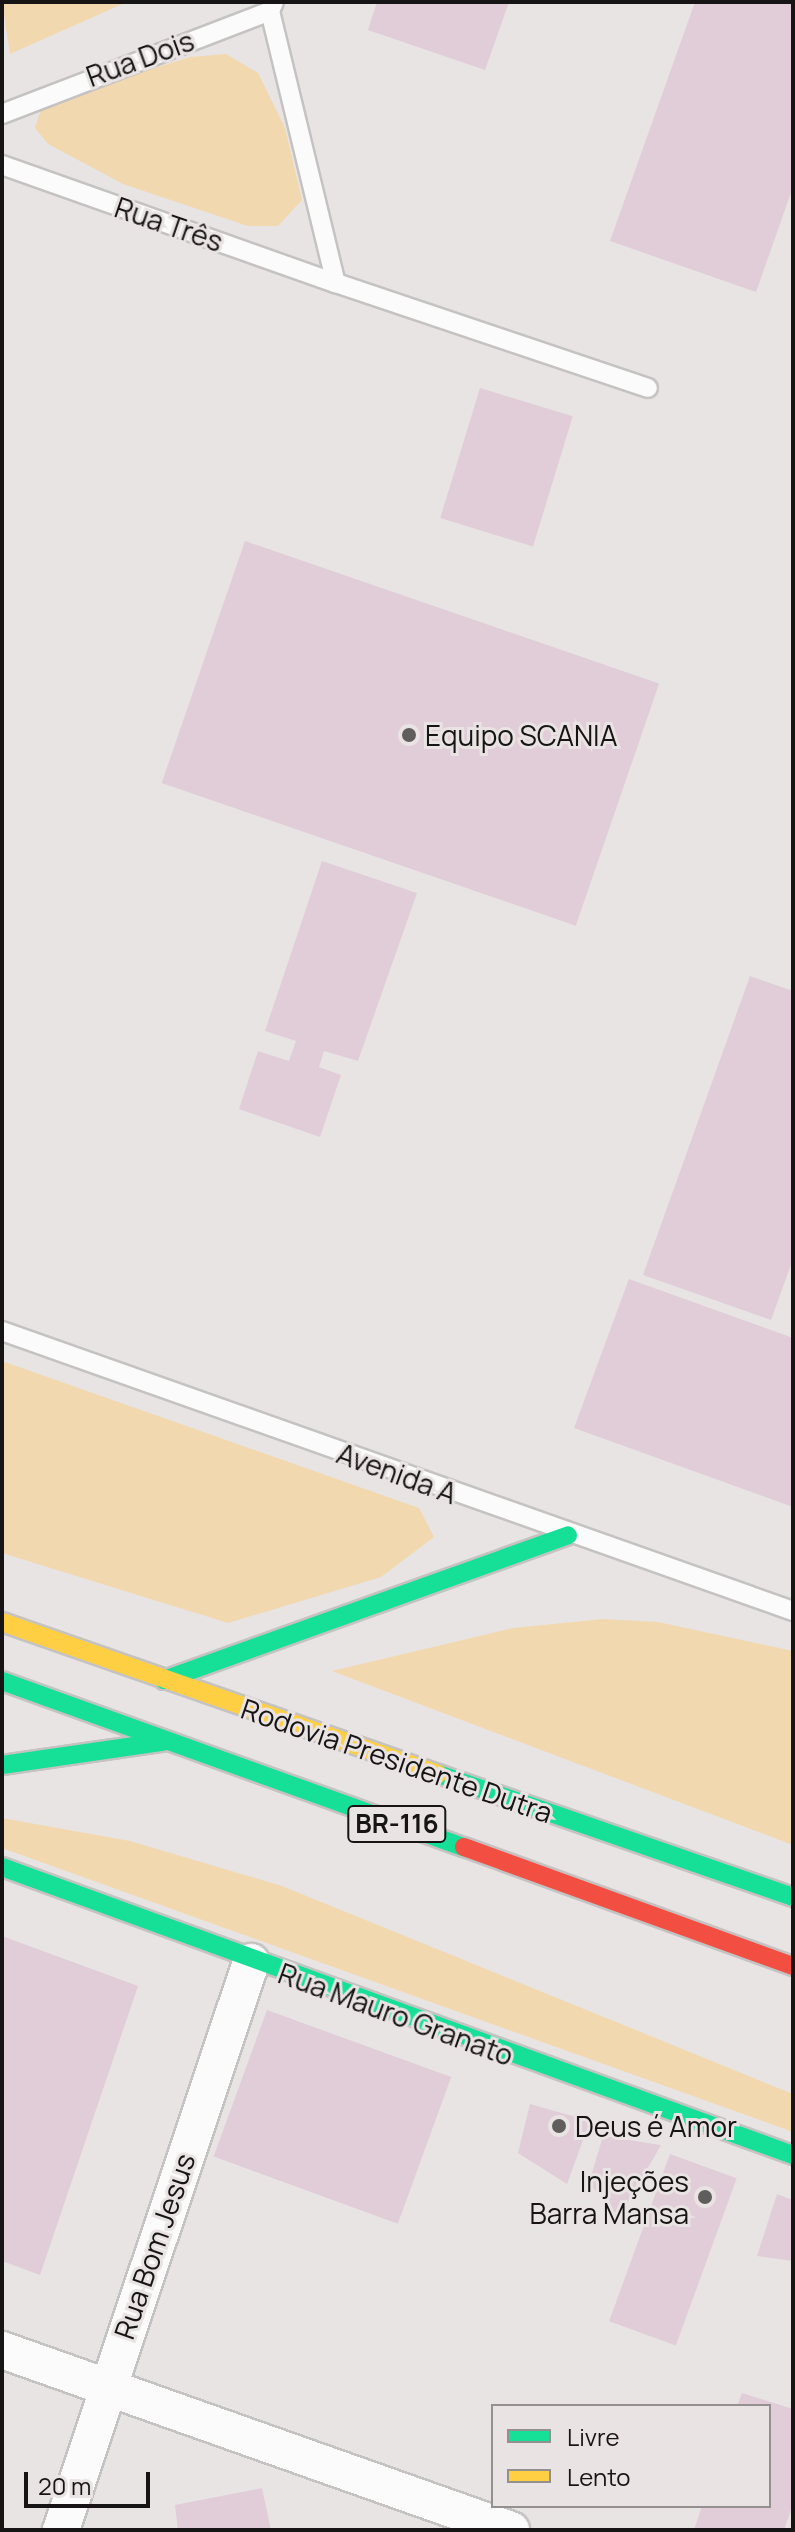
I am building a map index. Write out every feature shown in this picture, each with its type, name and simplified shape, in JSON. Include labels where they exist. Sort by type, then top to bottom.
[{"type":"main road","points":[[164,1680],[568,1535]]},
{"type":"main road","name":"Rodovia Presidente Dutra","points":[[2,1622],[793,1897]]},
{"type":"main road","name":"Rodovia Presidente Dutra","points":[[2,1681],[793,1966]]},
{"type":"main road","points":[[2,1765],[167,1741]]},
{"type":"main road","name":"Rua Mauro Granato","points":[[2,1867],[251,1962],[793,2155]]},
{"type":"street","name":"Rua Bom Jesus","points":[[61,2530],[107,2384],[251,1962]]},
{"type":"street","points":[[2,2350],[107,2384],[511,2530]]},
{"type":"lane","name":"Rua Dois","points":[[2,114],[272,7]]},
{"type":"lane","points":[[272,7],[336,283]]},
{"type":"lane","name":"Rua Três","points":[[2,165],[336,283],[648,388]]},
{"type":"lane","name":"Avenida A","points":[[2,1331],[568,1535],[793,1611]]},
{"type":"shaded area","points":[[2,2],[127,2],[10,54]]},
{"type":"shaded area","points":[[226,54],[258,73],[285,128],[302,200],[278,226],[248,226],[123,184],[48,144],[35,128],[43,103],[190,57]]},
{"type":"shaded area","points":[[2,1361],[419,1508],[434,1537],[381,1577],[228,1623],[2,1553]]},
{"type":"shaded area","points":[[603,1619],[658,1622],[793,1651],[793,1845],[332,1671],[513,1628]]},
{"type":"shaded area","points":[[2,1818],[130,1841],[282,1886],[793,2094],[793,2132],[2,1848]]},
{"type":"building","points":[[377,2],[509,2],[485,70],[368,30]]},
{"type":"building","points":[[695,2],[793,2],[793,187],[756,292],[610,241]]},
{"type":"building","points":[[480,388],[573,416],[533,546],[440,518]]},
{"type":"building","name":"Equipo SCANIA","points":[[245,541],[659,684],[576,926],[162,783]]},
{"type":"building","points":[[322,861],[417,893],[358,1061],[324,1051],[319,1067],[341,1075],[320,1137],[239,1109],[258,1051],[289,1061],[296,1041],[265,1031]]},
{"type":"building","points":[[750,976],[793,991],[793,1259],[771,1320],[643,1275]]},
{"type":"building","points":[[629,1279],[793,1338],[793,1507],[574,1428]]},
{"type":"building","points":[[2,1936],[138,1986],[40,2275],[2,2261]]},
{"type":"building","points":[[267,2010],[451,2077],[398,2224],[214,2157]]},
{"type":"building","points":[[530,2104],[590,2121],[567,2184],[518,2153]]},
{"type":"building","points":[[603,2136],[661,2145],[619,2218],[589,2183]]},
{"type":"building","points":[[670,2154],[737,2178],[676,2346],[609,2321]]},
{"type":"building","points":[[777,2194],[793,2200],[793,2261],[757,2256]]},
{"type":"building","points":[[742,2393],[793,2409],[793,2504],[784,2530],[694,2530],[701,2508],[771,2508],[771,2404],[738,2404]]},
{"type":"building","points":[[262,2488],[271,2530],[178,2530],[175,2505]]},
{"type":"traffic: fast","points":[[164,1680],[568,1535]]},
{"type":"traffic: fast","points":[[2,1681],[464,1847]]},
{"type":"traffic: fast","points":[[2,1765],[162,1742]]},
{"type":"traffic: fast","points":[[438,1774],[793,1897]]},
{"type":"traffic: fast","points":[[2,1867],[793,2155]]},
{"type":"traffic: slow","points":[[2,1622],[438,1774]]},
{"type":"traffic: jam","points":[[464,1847],[793,1966]]},
{"type":"place","name":"Equipo SCANIA","points":[[409,735]]},
{"type":"place","name":"Deus é Amor","points":[[559,2126]]},
{"type":"place","name":"Injeções Barra Mansa","points":[[705,2197]]}]
